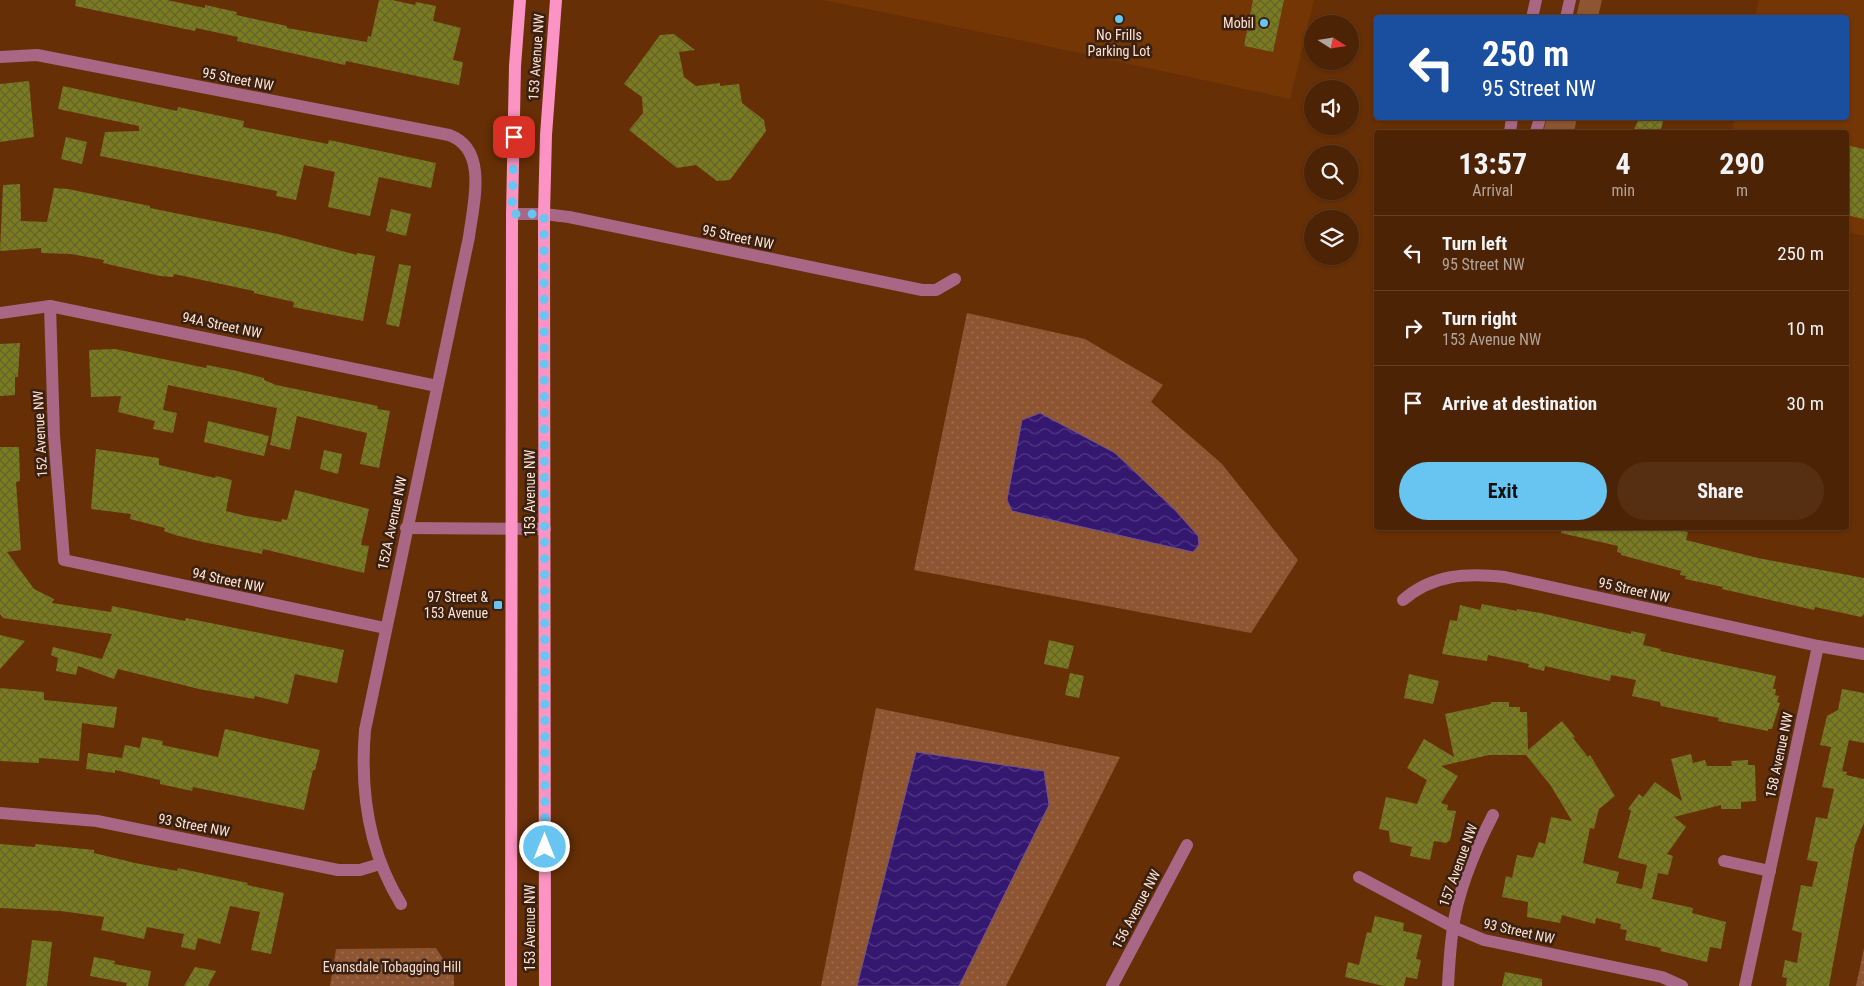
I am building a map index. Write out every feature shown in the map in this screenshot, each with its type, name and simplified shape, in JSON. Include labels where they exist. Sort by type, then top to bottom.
[{"type":"main road","name":"153 Avenue NW","points":[[512,986],[512,214],[515,66],[520,0]]},
{"type":"main road","name":"153 Avenue NW","points":[[545,986],[544,214],[549,79],[556,0]]},
{"type":"street","points":[[1533,15],[1536,0]]},
{"type":"street","points":[[1567,15],[1570,0]]},
{"type":"street","name":"95 Street NW","points":[[0,57],[37,55],[449,135],[457,138],[467,146]]},
{"type":"street","name":"152A Avenue NW","points":[[401,904],[380,864],[368,815],[363,749],[367,714],[464,264],[472,211],[474,164],[467,146]]},
{"type":"street","name":"95 Street NW","points":[[512,214],[544,214],[922,290],[936,290],[955,280]]},
{"type":"street","name":"94A Street NW","points":[[0,313],[50,306],[437,386]]},
{"type":"street","name":"152 Avenue NW","points":[[50,306],[54,435],[64,560]]},
{"type":"street","points":[[406,528],[545,529]]},
{"type":"street","name":"94 Street NW","points":[[64,560],[385,628]]},
{"type":"street","name":"95 Street NW","points":[[1403,600],[1425,584],[1445,577],[1481,575],[1505,577],[1818,646],[1864,654]]},
{"type":"street","name":"158 Avenue NW","points":[[1745,986],[1818,646]]},
{"type":"street","name":"93 Street NW","points":[[0,813],[97,821],[338,870],[360,870],[380,864]]},
{"type":"street","name":"157 Avenue NW","points":[[1448,986],[1453,927],[1459,899],[1492,815]]},
{"type":"street","name":"156 Avenue NW","points":[[1112,986],[1187,846]]},
{"type":"street","points":[[1724,861],[1770,871]]},
{"type":"street","name":"93 Street NW","points":[[1359,878],[1453,927],[1484,940],[1662,978],[1682,986]]},
{"type":"shaded area","points":[[823,0],[1314,0],[1310,15],[1304,15],[1304,41],[1290,99],[1024,41]]},
{"type":"shaded area","points":[[1759,0],[1864,0],[1864,236],[1849,233],[1849,130],[1732,130],[1735,120],[1849,120],[1849,15],[1755,15]]},
{"type":"green space","points":[[1580,0],[1602,0],[1598,15],[1576,15]]},
{"type":"green space","points":[[1546,120],[1577,120],[1574,130],[1544,130]]},
{"type":"green space","points":[[967,313],[1085,339],[1163,385],[1151,402],[1222,464],[1298,560],[1251,633],[914,570]]},
{"type":"green space","points":[[876,708],[1120,757],[1006,986],[821,986]]},
{"type":"green space","name":"Evansdale Tobagging Hill","points":[[436,948],[454,976],[454,986],[330,986],[336,949]]},
{"type":"green space","points":[[1864,948],[1864,986],[1856,986]]},
{"type":"water","points":[[1040,413],[1115,453],[1175,510],[1198,536],[1199,545],[1193,552],[1012,511],[1007,500],[1022,420]]},
{"type":"water","points":[[916,752],[1044,771],[1049,805],[959,986],[857,986]]},
{"type":"building","points":[[76,0],[167,0],[205,8],[205,5],[237,12],[236,15],[287,26],[287,28],[367,42],[368,36],[371,37],[379,0],[392,0],[415,5],[416,2],[436,6],[433,21],[461,28],[453,60],[463,62],[459,85],[346,61],[345,65],[237,41],[238,37],[196,28],[195,31],[75,6]]},
{"type":"building","name":"Mobil","points":[[1253,0],[1284,0],[1273,52],[1244,46]]},
{"type":"building","points":[[674,34],[695,50],[679,52],[684,77],[696,86],[720,83],[720,86],[739,84],[742,103],[764,120],[766,131],[730,180],[717,181],[696,165],[677,168],[629,130],[643,113],[642,97],[624,84],[660,35]]},
{"type":"building","points":[[29,81],[34,137],[0,142],[0,84]]},
{"type":"building","points":[[63,86],[177,111],[178,107],[244,121],[243,127],[328,144],[329,140],[436,163],[431,188],[379,177],[370,216],[328,207],[335,172],[304,165],[296,200],[276,196],[277,191],[100,156],[105,132],[139,131],[139,126],[58,109]]},
{"type":"building","points":[[1638,120],[1663,120],[1661,130],[1634,130]]},
{"type":"building","points":[[66,137],[87,142],[82,164],[61,159]]},
{"type":"building","points":[[1849,146],[1864,149],[1864,219],[1849,216]]},
{"type":"building","points":[[20,184],[21,221],[47,222],[54,188],[68,189],[278,234],[357,255],[357,253],[375,256],[363,321],[293,307],[294,302],[254,293],[254,291],[174,274],[173,277],[160,276],[103,263],[104,260],[71,254],[41,253],[41,248],[0,251],[3,185]]},
{"type":"building","points":[[391,209],[411,214],[406,236],[386,231]]},
{"type":"building","points":[[399,264],[411,266],[399,327],[386,324]]},
{"type":"building","points":[[20,343],[18,377],[15,377],[15,395],[0,396],[0,344]]},
{"type":"building","points":[[115,349],[206,368],[207,365],[237,371],[264,378],[264,380],[276,385],[378,406],[377,409],[390,411],[379,468],[360,464],[367,433],[297,416],[290,450],[270,445],[277,408],[168,385],[163,410],[177,413],[173,433],[153,429],[155,421],[118,412],[121,396],[91,397],[89,350]]},
{"type":"building","points":[[208,421],[269,436],[264,456],[204,442]]},
{"type":"building","points":[[0,447],[19,447],[20,481],[16,482],[21,550],[7,552],[34,589],[54,599],[52,603],[111,612],[112,606],[185,621],[186,618],[344,650],[337,683],[295,674],[288,704],[255,696],[254,699],[199,689],[118,669],[114,679],[78,666],[76,675],[56,671],[58,658],[51,655],[53,647],[102,659],[112,634],[3,618],[0,614]]},
{"type":"building","points":[[96,449],[159,458],[159,465],[232,480],[226,511],[246,516],[281,522],[282,519],[287,520],[295,490],[369,509],[361,545],[369,546],[364,573],[263,549],[262,554],[203,542],[164,531],[165,528],[130,519],[131,514],[91,509]]},
{"type":"building","points":[[324,450],[342,454],[338,474],[320,469]]},
{"type":"building","points":[[1561,530],[1677,530],[1688,532],[1686,540],[1758,558],[1864,578],[1864,614],[1861,617],[1815,607],[1814,610],[1722,589],[1723,587],[1685,579],[1686,576],[1680,575],[1681,571],[1621,555],[1621,553],[1617,552],[1618,546],[1561,533]]},
{"type":"building","points":[[1482,604],[1517,611],[1517,609],[1541,613],[1631,634],[1631,631],[1646,634],[1643,645],[1661,649],[1660,651],[1776,676],[1773,689],[1776,689],[1775,695],[1779,696],[1777,702],[1780,703],[1772,729],[1768,729],[1768,731],[1718,721],[1719,718],[1661,706],[1660,702],[1632,696],[1636,680],[1611,675],[1610,681],[1545,666],[1544,671],[1528,667],[1529,664],[1488,655],[1487,661],[1442,654],[1450,620],[1457,621],[1460,605],[1480,610]]},
{"type":"building","points":[[0,635],[25,641],[0,669]]},
{"type":"building","points":[[1049,640],[1074,646],[1068,669],[1044,664]]},
{"type":"building","points":[[1070,673],[1084,676],[1079,698],[1065,695]]},
{"type":"building","points":[[1409,674],[1439,681],[1433,704],[1404,698]]},
{"type":"building","points":[[0,688],[44,692],[44,700],[117,707],[114,728],[82,723],[79,761],[39,758],[39,763],[0,761]]},
{"type":"building","points":[[1842,689],[1864,693],[1864,743],[1849,740],[1842,771],[1847,772],[1846,775],[1864,779],[1864,823],[1855,845],[1829,986],[1786,986],[1787,978],[1782,977],[1785,960],[1797,963],[1802,933],[1792,930],[1801,885],[1812,887],[1818,862],[1807,860],[1816,817],[1827,819],[1834,789],[1822,787],[1831,747],[1820,745],[1827,716],[1838,710]]},
{"type":"building","points":[[1491,702],[1509,702],[1509,707],[1520,707],[1520,712],[1527,712],[1528,750],[1562,721],[1588,757],[1590,755],[1615,796],[1599,809],[1594,829],[1590,828],[1583,863],[1619,872],[1616,883],[1642,889],[1647,865],[1618,858],[1631,811],[1628,809],[1639,794],[1643,797],[1655,782],[1682,801],[1671,759],[1691,754],[1693,763],[1705,760],[1707,766],[1732,766],[1731,761],[1748,760],[1748,765],[1755,765],[1756,801],[1741,802],[1741,809],[1721,809],[1721,805],[1674,817],[1686,827],[1667,854],[1673,856],[1668,875],[1658,873],[1652,899],[1693,908],[1692,913],[1726,922],[1721,949],[1710,947],[1707,962],[1660,951],[1661,948],[1625,940],[1627,930],[1620,929],[1621,924],[1596,918],[1595,924],[1562,915],[1560,923],[1527,917],[1528,902],[1502,897],[1506,876],[1512,878],[1517,855],[1533,858],[1539,842],[1545,844],[1551,817],[1572,821],[1551,786],[1526,755],[1489,755],[1441,766],[1458,776],[1441,803],[1448,805],[1447,810],[1456,811],[1450,840],[1446,843],[1434,841],[1430,860],[1410,856],[1412,847],[1390,842],[1389,831],[1379,829],[1386,797],[1417,804],[1427,780],[1407,768],[1424,739],[1454,757],[1445,714],[1491,704]]},
{"type":"building","points":[[225,729],[320,750],[315,770],[313,770],[304,810],[193,787],[192,791],[160,784],[160,780],[115,770],[115,773],[86,769],[88,753],[122,758],[125,745],[140,748],[142,737],[163,741],[162,745],[218,757]]},
{"type":"building","points":[[0,844],[35,847],[35,844],[94,850],[94,853],[135,863],[177,871],[178,868],[284,893],[271,954],[251,950],[260,912],[230,906],[220,944],[198,938],[195,950],[181,947],[184,934],[147,927],[144,939],[101,930],[104,917],[61,911],[0,908]]},
{"type":"building","points":[[1375,916],[1404,923],[1403,931],[1422,935],[1416,959],[1421,960],[1417,979],[1406,977],[1404,986],[1384,986],[1345,977],[1348,962],[1359,965],[1367,932],[1371,933]]},
{"type":"building","points":[[32,940],[52,942],[47,986],[26,986]]},
{"type":"building","points":[[94,957],[115,961],[114,964],[151,971],[148,986],[126,986],[127,983],[90,976]]},
{"type":"building","points":[[195,967],[216,971],[208,986],[184,986]]},
{"type":"building","points":[[1505,972],[1542,979],[1542,986],[1502,986]]},
{"type":"place","name":"No Frills Parking Lot","points":[[1119,19]]},
{"type":"place","name":"Mobil","points":[[1264,23]]},
{"type":"place","name":"97 Street & 153 Avenue","points":[[498,605]]},
{"type":"route","points":[[514,137],[512,214],[544,214],[545,847]]}]
